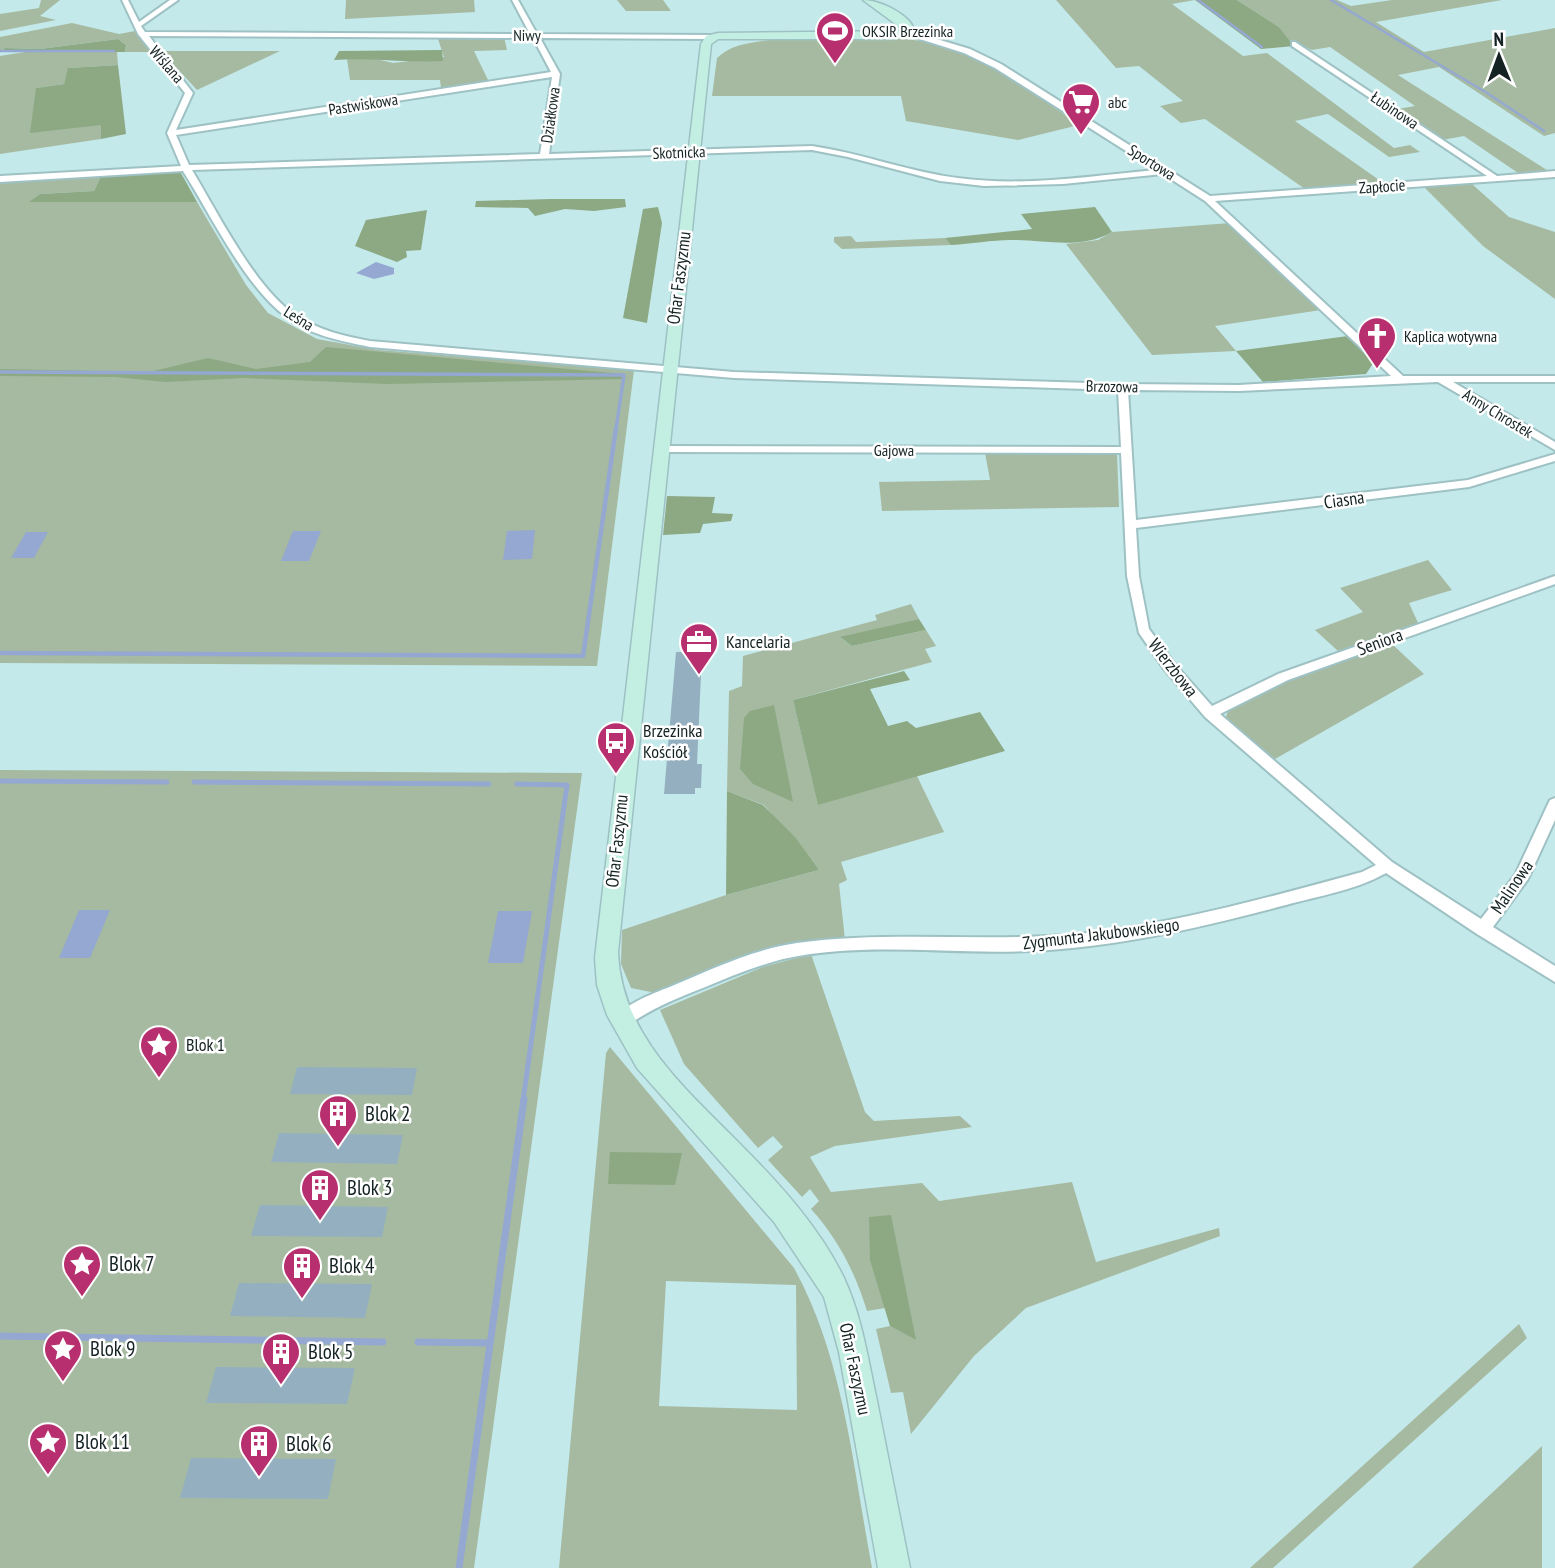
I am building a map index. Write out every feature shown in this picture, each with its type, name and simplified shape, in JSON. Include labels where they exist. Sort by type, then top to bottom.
[{"type":"street","name":"Wiślana","points":[[125,0],[142,34],[189,93],[171,134]]},
{"type":"street","points":[[137,26],[175,0]]},
{"type":"street","name":"Działkowa","points":[[515,0],[556,74],[544,157]]},
{"type":"street","name":"Sportowa","points":[[868,0],[905,23],[910,33],[967,51],[998,66],[1208,199],[1400,379]]},
{"type":"street","name":"Niwy","points":[[142,34],[712,37],[892,36],[910,33]]},
{"type":"street","name":"Ofiar Faszyzmu","points":[[712,37],[706,44],[692,152],[662,449],[606,939],[611,992],[622,1020],[671,1091],[737,1159],[806,1242],[828,1275],[847,1321],[894,1568]]},
{"type":"street","name":"Łubinowa","points":[[1296,44],[1494,177]]},
{"type":"street","name":"Pastwiskowa","points":[[171,134],[556,74]]},
{"type":"street","points":[[0,179],[186,168],[171,134]]},
{"type":"street","name":"Skotnicka","points":[[186,168],[812,148],[841,152],[956,181],[1001,185],[1167,171]]},
{"type":"street","name":"Leśna","points":[[186,168],[266,290],[286,313],[312,328],[370,344],[669,369]]},
{"type":"street","name":"Zapłocie","points":[[1208,199],[1494,177],[1553,176]]},
{"type":"street","name":"Brzozowa","points":[[669,369],[734,374],[1123,387],[1239,388],[1400,379],[1555,379]]},
{"type":"street","name":"Anny Chrostek","points":[[1441,379],[1555,446]]},
{"type":"street","name":"Wierzbowa","points":[[1123,387],[1133,576],[1143,630],[1210,713],[1387,866]]},
{"type":"street","name":"Gajowa","points":[[662,449],[1126,450]]},
{"type":"street","name":"Ciasna","points":[[1130,525],[1469,483],[1555,457]]},
{"type":"street","name":"Seniora","points":[[1210,713],[1283,677],[1555,580]]},
{"type":"street","name":"Malinowa","points":[[1482,929],[1521,879],[1555,804]]},
{"type":"street","points":[[1387,866],[1555,975]]},
{"type":"street","name":"Zygmunta Jakubowskiego","points":[[622,1020],[660,997],[761,958],[794,950],[830,946],[974,947],[1052,943],[1170,928],[1219,918],[1366,877],[1387,866]]},
{"type":"green space","points":[[41,0],[60,0],[40,16],[56,20],[0,31],[0,14],[39,8]]},
{"type":"green space","points":[[346,0],[474,0],[475,12],[345,19]]},
{"type":"green space","points":[[617,0],[663,0],[671,11],[626,11]]},
{"type":"green space","points":[[1056,0],[1195,0],[1172,4],[1243,56],[1267,53],[1394,148],[1410,145],[1420,152],[1389,157],[1328,114],[1295,121],[1382,182],[1305,189],[1205,119],[1181,123],[1160,106],[1183,101],[1139,66],[1116,68]]},
{"type":"green space","points":[[1195,0],[1237,0],[1279,27],[1294,46],[1261,49]]},
{"type":"green space","points":[[1237,0],[1337,0],[1351,6],[1392,0],[1502,0],[1376,22],[1424,52],[1555,28],[1555,133],[1544,136],[1439,67],[1398,75],[1550,172],[1518,173],[1464,136],[1442,140],[1398,109],[1415,106],[1330,47],[1312,50],[1289,40],[1279,27]]},
{"type":"green space","points":[[72,23],[119,34],[135,31],[151,52],[125,52],[126,45],[118,39],[40,49],[6,48],[0,52],[0,37]]},
{"type":"green space","points":[[504,37],[507,50],[474,51],[489,82],[441,88],[440,80],[350,80],[347,59],[372,58],[393,63],[444,57],[438,39]]},
{"type":"green space","points":[[894,38],[930,43],[971,57],[1009,76],[1079,125],[1018,140],[906,121],[901,96],[712,96],[717,58],[735,47],[769,40]]},
{"type":"green space","points":[[118,39],[126,45],[125,52],[2,52],[5,48],[40,49]]},
{"type":"green space","points":[[442,50],[443,61],[334,60],[339,51]]},
{"type":"green space","points":[[161,51],[280,51],[197,90]]},
{"type":"green space","points":[[25,52],[117,52],[118,65],[69,68],[64,84],[36,88],[102,125],[101,139],[0,154],[0,56]]},
{"type":"green space","points":[[118,65],[126,134],[101,139],[101,125],[30,133],[36,88],[64,84],[68,68]]},
{"type":"green space","points":[[181,173],[197,202],[29,202],[40,194],[94,191],[101,176]]},
{"type":"green space","points":[[101,176],[94,191],[40,194],[30,202],[197,202],[246,285],[268,313],[317,339],[378,350],[634,370],[597,666],[0,663],[0,182]]},
{"type":"green space","points":[[1472,184],[1509,217],[1555,232],[1555,299],[1483,246],[1424,187]]},
{"type":"green space","points":[[625,199],[626,207],[594,211],[565,209],[535,216],[528,208],[475,207],[476,201]]},
{"type":"green space","points":[[658,207],[662,223],[647,323],[623,318],[643,209]]},
{"type":"green space","points":[[1095,207],[1112,232],[1088,241],[1063,243],[1004,240],[951,245],[945,238],[1032,229],[1021,214]]},
{"type":"green space","points":[[427,210],[421,250],[406,251],[407,257],[397,262],[355,246],[366,220]]},
{"type":"green space","points":[[1230,223],[1321,310],[1215,326],[1236,351],[1152,355],[1066,244],[1098,240],[1112,232]]},
{"type":"green space","points":[[851,236],[856,242],[945,238],[951,245],[842,249],[834,242],[834,237]]},
{"type":"green space","points":[[1348,336],[1374,362],[1366,374],[1263,382],[1236,351]]},
{"type":"green space","points":[[326,347],[623,374],[624,379],[387,384],[244,378],[165,382],[116,377],[0,376],[0,369],[149,372],[208,358],[256,369],[310,362]]},
{"type":"green space","points":[[985,453],[1117,454],[1119,507],[882,511],[879,482],[990,480]]},
{"type":"green space","points":[[667,496],[715,497],[712,513],[733,514],[731,521],[703,524],[700,533],[663,535]]},
{"type":"green space","points":[[1428,560],[1452,590],[1409,603],[1419,625],[1338,651],[1315,630],[1363,612],[1340,588]]},
{"type":"green space","points":[[911,604],[919,619],[841,638],[852,646],[926,630],[936,646],[925,649],[932,662],[793,700],[818,804],[917,776],[944,832],[841,862],[847,880],[839,884],[845,940],[656,993],[631,988],[621,964],[622,930],[726,895],[819,870],[764,805],[727,791],[729,691],[742,686],[743,656],[877,620],[875,615]]},
{"type":"green space","points":[[919,619],[926,630],[852,646],[840,637]]},
{"type":"green space","points":[[1391,643],[1424,674],[1275,759],[1225,720],[1228,711],[1283,683]]},
{"type":"green space","points":[[904,671],[910,680],[870,689],[888,726],[907,721],[916,728],[980,712],[1005,751],[818,805],[793,700]]},
{"type":"green space","points":[[774,705],[793,802],[753,784],[740,769],[744,718],[750,711]]},
{"type":"green space","points":[[0,770],[582,773],[474,1568],[0,1568]]},
{"type":"green space","points":[[727,791],[763,805],[795,837],[819,870],[726,895]]},
{"type":"green space","points":[[811,954],[865,1112],[874,1121],[960,1116],[972,1127],[835,1146],[810,1157],[831,1192],[922,1183],[939,1201],[1072,1182],[1096,1262],[1219,1228],[1220,1236],[1026,1308],[974,1356],[911,1434],[903,1392],[891,1393],[876,1329],[890,1326],[915,1339],[870,1261],[885,1308],[867,1311],[845,1257],[811,1209],[819,1201],[810,1189],[802,1197],[768,1160],[783,1147],[773,1136],[758,1148],[684,1064],[660,1010],[763,967]]},
{"type":"green space","points":[[610,1047],[794,1268],[825,1339],[836,1376],[872,1568],[559,1568],[606,1053]],"holes":[[[666,1281],[796,1285],[797,1410],[659,1406]]]},
{"type":"green space","points":[[610,1152],[682,1153],[675,1185],[608,1184]]},
{"type":"green space","points":[[891,1215],[916,1340],[890,1326],[870,1261],[869,1217]]},
{"type":"green space","points":[[1519,1324],[1527,1338],[1273,1568],[1250,1568]]},
{"type":"green space","points":[[1542,1446],[1542,1568],[1412,1568]]},
{"type":"water","points":[[376,262],[394,268],[394,274],[374,279],[356,273]]},
{"type":"water","points":[[535,530],[532,559],[503,560],[507,531]]},
{"type":"water","points":[[293,531],[321,531],[309,561],[281,561]]},
{"type":"water","points":[[26,532],[48,532],[34,558],[11,558]]},
{"type":"water","points":[[79,910],[110,910],[90,958],[59,958]]},
{"type":"water","points":[[498,911],[532,911],[523,963],[488,963]]},
{"type":"building","points":[[676,652],[702,652],[697,764],[702,764],[701,788],[695,788],[695,794],[664,794]]},
{"type":"building","points":[[297,1067],[417,1068],[412,1095],[290,1094]]},
{"type":"building","name":"Blok 2","points":[[279,1133],[403,1135],[397,1164],[271,1162]]},
{"type":"building","name":"Blok 3","points":[[260,1205],[388,1207],[382,1237],[251,1236]]},
{"type":"building","name":"Blok 4","points":[[239,1283],[372,1284],[365,1318],[230,1316]]},
{"type":"building","name":"Blok 5","points":[[216,1367],[355,1368],[347,1404],[206,1403]]},
{"type":"building","name":"Blok 6","points":[[191,1458],[336,1459],[328,1499],[180,1498]]},
{"type":"waterway","points":[[1198,0],[1262,47]]},
{"type":"waterway","points":[[1331,0],[1487,93],[1544,131]]},
{"type":"waterway","points":[[0,51],[114,51]]},
{"type":"waterway","points":[[0,372],[624,375],[616,429]]},
{"type":"waterway","points":[[0,653],[583,656],[616,428]]},
{"type":"waterway","points":[[0,781],[167,782]]},
{"type":"waterway","points":[[194,782],[489,784]]},
{"type":"waterway","points":[[517,784],[567,785],[523,1101]]},
{"type":"waterway","points":[[459,1568],[524,1099]]},
{"type":"waterway","points":[[0,1336],[383,1342]]},
{"type":"waterway","points":[[418,1342],[490,1343]]},
{"type":"place","name":"OKSIR Brzezinka","points":[[835,65]]},
{"type":"place","name":"abc","points":[[1081,136]]},
{"type":"place","name":"Kaplica wotywna","points":[[1377,370]]},
{"type":"place","name":"Kancelaria","points":[[699,676]]},
{"type":"place","name":"Brzezinka Kościół","points":[[616,775]]},
{"type":"place","name":"Blok 1","points":[[159,1079]]},
{"type":"place","name":"Blok 2","points":[[338,1148]]},
{"type":"place","name":"Blok 3","points":[[320,1222]]},
{"type":"place","name":"Blok 7","points":[[82,1298]]},
{"type":"place","name":"Blok 4","points":[[302,1300]]},
{"type":"place","name":"Blok 9","points":[[63,1383]]},
{"type":"place","name":"Blok 5","points":[[281,1386]]},
{"type":"place","name":"Blok 11","points":[[48,1476]]},
{"type":"place","name":"Blok 6","points":[[259,1478]]}]
